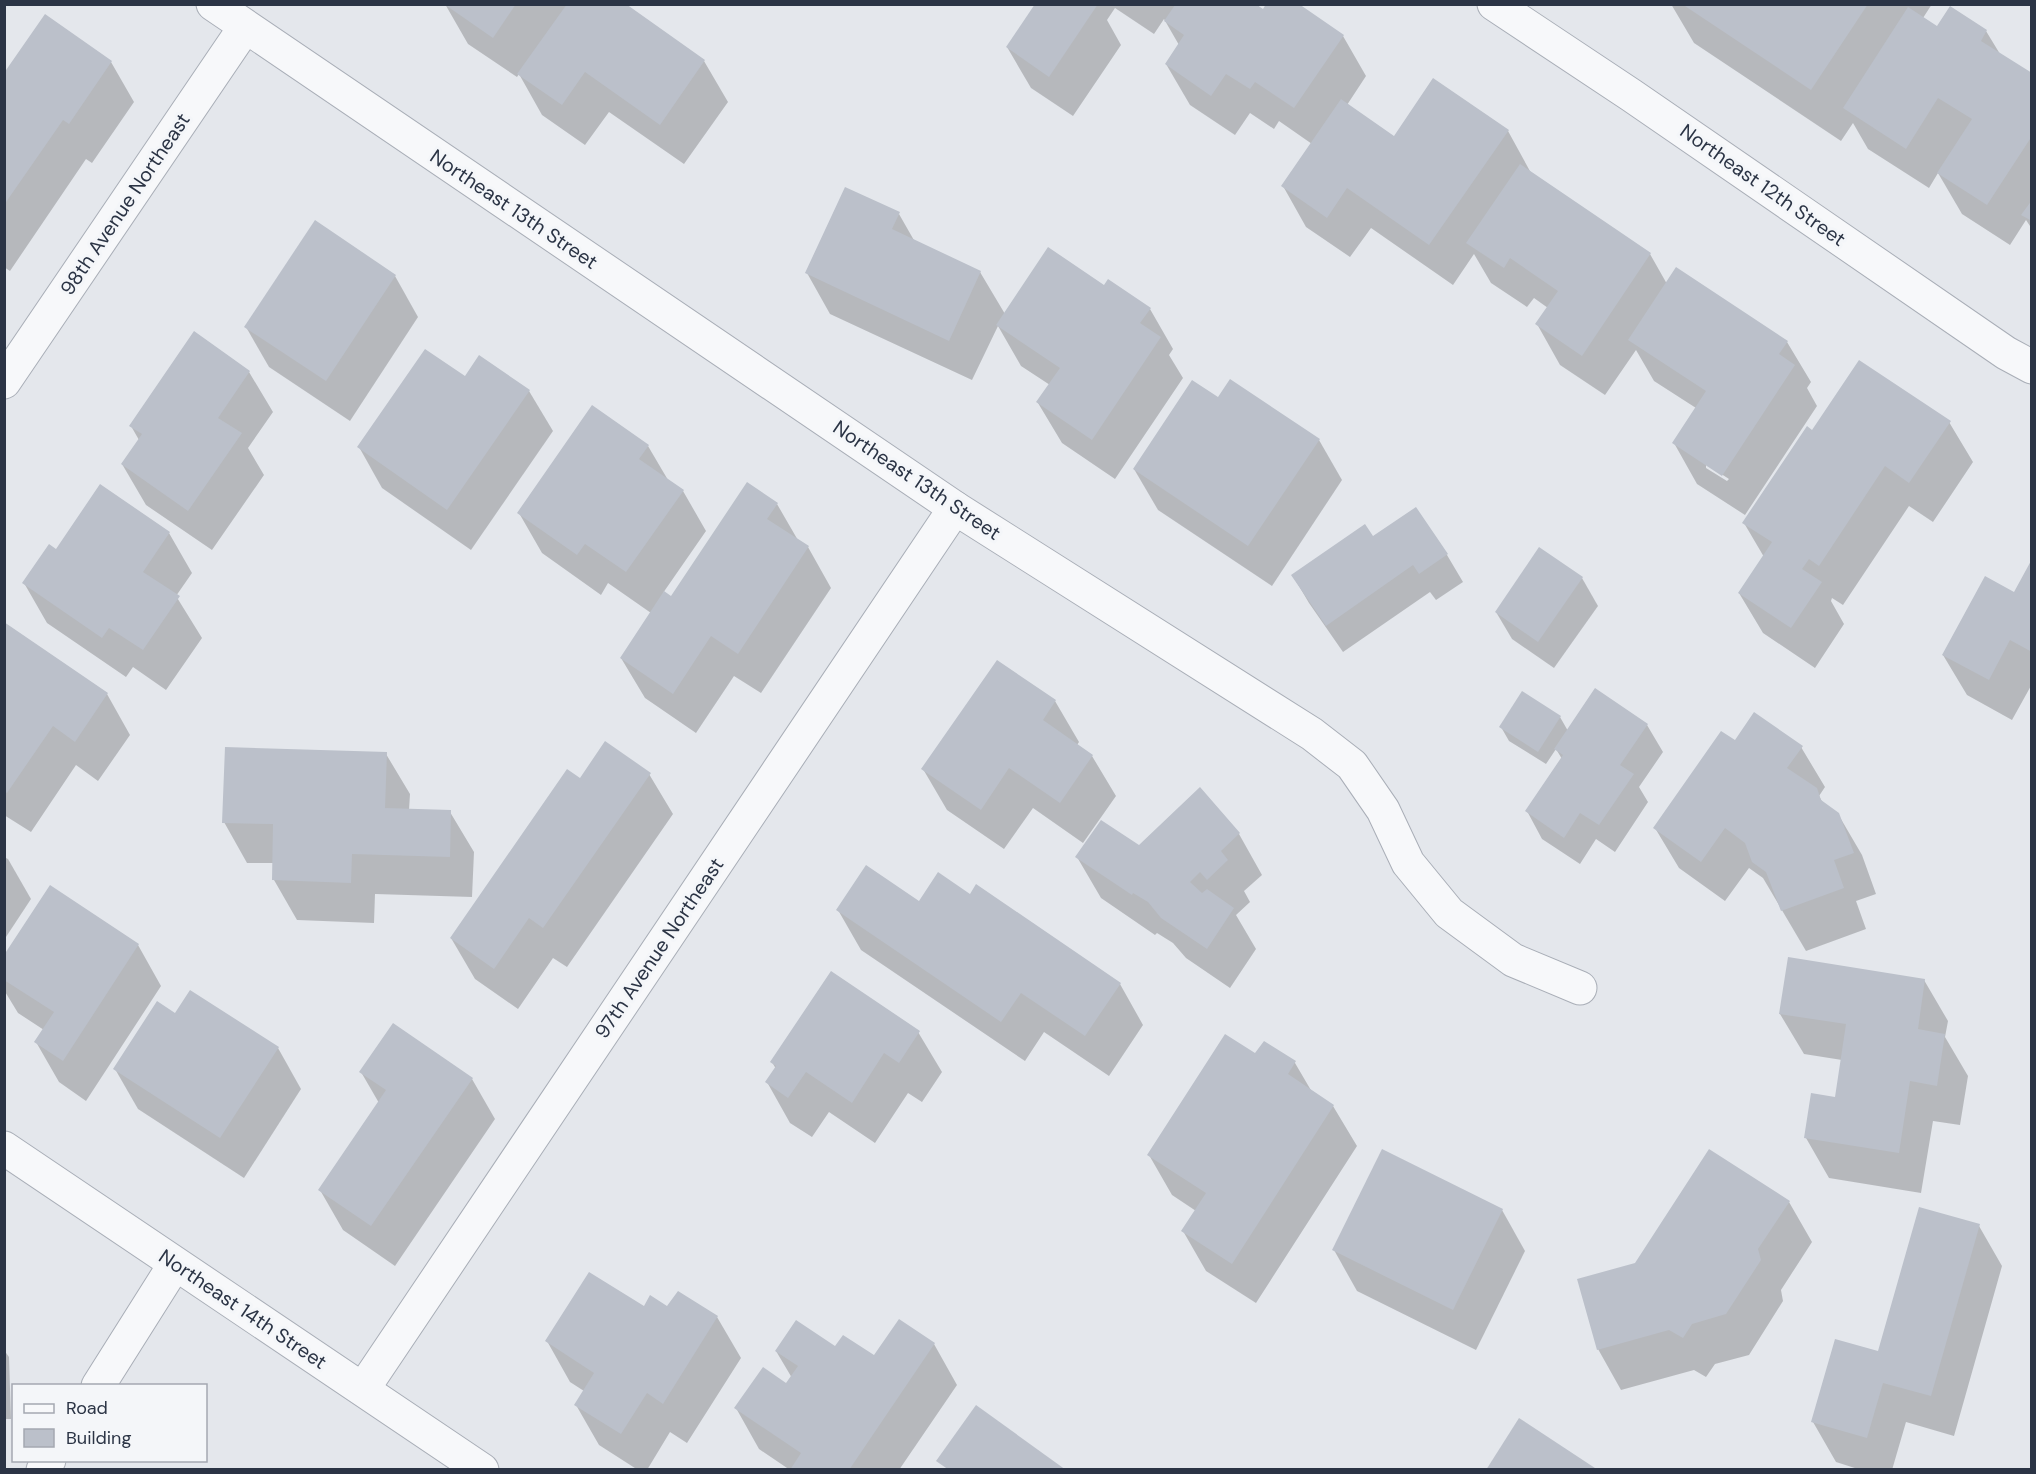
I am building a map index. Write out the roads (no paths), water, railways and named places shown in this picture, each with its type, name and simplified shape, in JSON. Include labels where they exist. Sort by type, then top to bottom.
[{"type":"street","name":"Northeast 13th Street","points":[[213,4],[956,508],[1312,734],[1352,765],[1383,810],[1408,862],[1449,912],[1513,960],[1580,988]]},
{"type":"street","name":"Northeast 12th Street","points":[[1494,4],[1631,94],[2031,368]]},
{"type":"street","name":"98th Avenue Northeast","points":[[4,382],[245,27]]},
{"type":"street","name":"97th Avenue Northeast","points":[[363,1389],[956,508]]},
{"type":"street","name":"Northeast 14th Street","points":[[4,1148],[482,1470]]},
{"type":"street","points":[[99,1384],[175,1264]]}]
